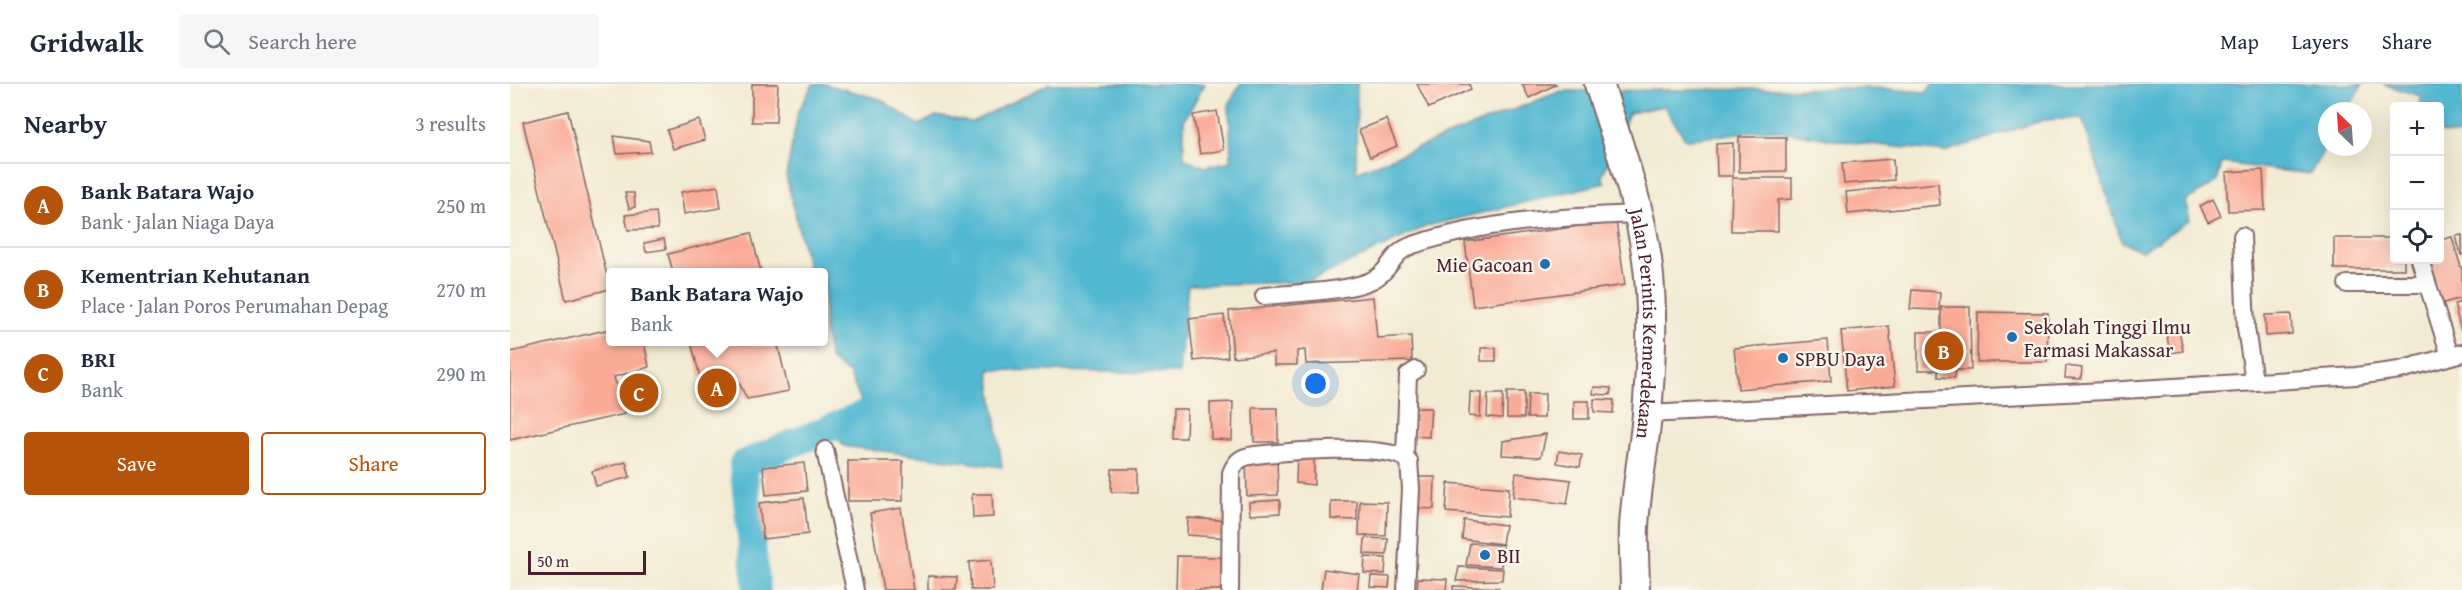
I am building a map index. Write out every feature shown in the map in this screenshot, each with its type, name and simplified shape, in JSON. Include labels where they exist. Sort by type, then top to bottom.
[{"type":"highway","name":"Jalan Perintis Kemerdekaan","points":[[1599,84],[1638,214],[1647,259],[1651,324],[1647,414],[1634,524],[1631,582]]},
{"type":"street","points":[[1264,296],[1334,289],[1366,282],[1383,272],[1400,250],[1460,232],[1531,220],[1638,214]]},
{"type":"street","points":[[2242,236],[2246,328],[2254,381]]},
{"type":"street","points":[[1647,414],[2356,376],[2400,370],[2456,355],[2421,264]]},
{"type":"street","points":[[2347,284],[2427,284]]},
{"type":"street","points":[[1406,590],[1412,480],[1411,465],[1406,457],[1408,375],[1416,370]]},
{"type":"street","points":[[1230,590],[1231,473],[1235,464],[1242,457],[1279,452],[1342,449],[1406,457]]},
{"type":"street","points":[[825,450],[855,590]]},
{"type":"water","points":[[813,84],[824,84],[880,99],[919,125],[936,116],[972,122],[1049,84],[1205,84],[1184,120],[1184,158],[1205,167],[1231,161],[1229,105],[1240,84],[1357,84],[1356,172],[1561,91],[1875,88],[1925,92],[1934,84],[2363,84],[2352,102],[2318,102],[2318,156],[2321,156],[2310,174],[2222,163],[2217,182],[2185,201],[2190,220],[2142,251],[2122,242],[2082,118],[2044,120],[1945,152],[1841,141],[1768,129],[1686,140],[1664,106],[1629,113],[1602,176],[1605,183],[1427,226],[1308,282],[1188,285],[1179,373],[989,370],[1002,467],[844,446],[829,430],[864,408],[850,375],[830,359],[827,346],[828,268],[808,268],[786,176],[798,112]]},
{"type":"water","points":[[2383,84],[2462,84],[2462,136],[2444,134],[2444,102],[2421,102],[2420,96]]},
{"type":"building","points":[[752,84],[778,84],[776,122],[752,122]]},
{"type":"building","points":[[1417,84],[1469,84],[1471,89],[1429,108]]},
{"type":"building","points":[[1522,84],[1557,84],[1529,98]]},
{"type":"building","points":[[568,111],[606,272],[606,290],[566,300],[523,122]]},
{"type":"building","points":[[1217,111],[1224,150],[1200,154],[1193,115]]},
{"type":"building","points":[[1386,119],[1397,146],[1370,157],[1359,130]]},
{"type":"building","points":[[699,120],[705,140],[673,149],[667,130]]},
{"type":"building","points":[[614,136],[649,141],[651,152],[617,154]]},
{"type":"building","points":[[1739,137],[1786,137],[1786,171],[1739,172]]},
{"type":"building","points":[[1733,143],[1733,176],[1717,176],[1716,144]]},
{"type":"building","points":[[1893,159],[1894,180],[1844,184],[1842,163]]},
{"type":"building","points":[[2263,170],[2265,210],[2228,211],[2226,172]]},
{"type":"building","points":[[1732,178],[1792,178],[1792,199],[1778,200],[1778,231],[1731,231]]},
{"type":"building","points":[[1938,183],[1940,205],[1848,214],[1846,192]]},
{"type":"building","points":[[718,186],[721,208],[684,214],[681,192]]},
{"type":"building","points":[[625,193],[634,193],[635,207],[629,209]]},
{"type":"building","points":[[2213,199],[2221,216],[2208,222],[2200,206]]},
{"type":"building","points":[[656,212],[658,229],[628,230],[625,215]]},
{"type":"building","name":"Mie Gacoan","points":[[1616,221],[1625,285],[1473,306],[1465,242]]},
{"type":"building","points":[[751,233],[760,268],[672,268],[668,254]]},
{"type":"building","points":[[2462,235],[2462,255],[2461,255],[2456,236]]},
{"type":"building","points":[[2452,237],[2462,271],[2462,298],[2440,304],[2428,264],[2444,264],[2444,239]]},
{"type":"building","points":[[2334,238],[2390,238],[2390,264],[2404,264],[2404,269],[2334,269]]},
{"type":"building","points":[[664,239],[666,249],[646,252],[644,243]]},
{"type":"building","points":[[1912,290],[1940,292],[1939,310],[1910,309]]},
{"type":"building","points":[[1373,297],[1377,338],[1411,336],[1412,361],[1306,364],[1305,350],[1297,351],[1297,365],[1274,365],[1274,353],[1233,357],[1229,311]]},
{"type":"building","points":[[2462,302],[2462,331],[2461,331],[2454,304]]},
{"type":"building","points":[[1941,307],[1970,307],[1971,370],[1956,370],[1955,378],[1938,377],[1938,370],[1918,370],[1918,332],[1941,332]]},
{"type":"building","name":"Sekolah Tinggi Ilmu Farmasi Makassar","points":[[1978,312],[2048,313],[2047,362],[1977,362]]},
{"type":"building","points":[[2291,314],[2292,334],[2266,336],[2265,315]]},
{"type":"building","points":[[1224,315],[1228,357],[1194,361],[1189,319]]},
{"type":"building","points":[[1889,326],[1895,386],[1847,391],[1841,331]]},
{"type":"building","points":[[2179,329],[2183,351],[2170,353],[2166,331]]},
{"type":"building","points":[[606,330],[606,346],[645,346],[649,367],[614,377],[625,414],[510,440],[510,352]]},
{"type":"building","points":[[1828,340],[1831,381],[1738,389],[1734,348]]},
{"type":"building","points":[[692,346],[778,346],[789,391],[747,399],[735,375],[700,377]]},
{"type":"building","points":[[1481,348],[1496,348],[1496,361],[1481,361]]},
{"type":"building","points":[[2066,366],[2082,368],[2081,379],[2065,378]]},
{"type":"building","points":[[647,375],[655,406],[631,412],[623,381]]},
{"type":"building","points":[[732,377],[736,391],[702,399],[699,386]]},
{"type":"building","points":[[1594,387],[1611,388],[1610,395],[1593,394]]},
{"type":"building","points":[[1470,392],[1481,393],[1480,417],[1469,416]]},
{"type":"building","points":[[1507,392],[1524,392],[1524,418],[1507,418]]},
{"type":"building","points":[[1488,394],[1503,394],[1502,418],[1487,417]]},
{"type":"building","points":[[1528,394],[1545,394],[1544,418],[1527,418]]},
{"type":"building","points":[[1594,399],[1614,400],[1613,413],[1594,412]]},
{"type":"building","points":[[1574,401],[1589,401],[1589,419],[1574,419]]},
{"type":"building","points":[[1233,402],[1232,440],[1211,439],[1210,403]]},
{"type":"building","points":[[1253,408],[1278,408],[1278,442],[1254,442]]},
{"type":"building","points":[[1415,408],[1431,408],[1429,437],[1414,436]]},
{"type":"building","points":[[1173,409],[1187,409],[1186,438],[1172,438]]},
{"type":"building","points":[[1546,434],[1541,457],[1502,455],[1503,441]]},
{"type":"building","points":[[1559,451],[1582,455],[1580,467],[1557,463]]},
{"type":"building","points":[[1297,454],[1314,454],[1314,485],[1296,483]]},
{"type":"building","points":[[1277,457],[1278,495],[1247,496],[1246,458]]},
{"type":"building","points":[[848,461],[903,461],[903,501],[848,501]]},
{"type":"building","points":[[626,462],[630,477],[596,486],[592,471]]},
{"type":"building","points":[[804,463],[807,491],[766,495],[763,467]]},
{"type":"building","points":[[1112,469],[1139,469],[1139,492],[1111,492]]},
{"type":"building","points":[[1516,473],[1571,480],[1567,504],[1513,497]]},
{"type":"building","points":[[1417,477],[1435,477],[1434,509],[1416,508]]},
{"type":"building","points":[[1448,483],[1509,488],[1507,517],[1446,512]]},
{"type":"building","points":[[972,494],[992,494],[993,517],[973,518]]},
{"type":"building","points":[[804,498],[808,534],[763,539],[759,503]]},
{"type":"building","points":[[1280,500],[1280,513],[1250,515],[1249,502]]},
{"type":"building","points":[[1331,501],[1357,501],[1357,520],[1331,519]]},
{"type":"building","points":[[1360,501],[1387,502],[1386,536],[1359,535]]},
{"type":"building","points":[[901,508],[914,590],[883,590],[870,513]]},
{"type":"building","points":[[1188,518],[1231,521],[1230,538],[1187,535]]},
{"type":"building","points":[[1464,520],[1505,525],[1502,544],[1462,539]]},
{"type":"building","points":[[1365,538],[1388,539],[1387,555],[1364,554]]},
{"type":"building","name":"BII","points":[[1470,543],[1503,545],[1501,567],[1466,565]]},
{"type":"building","points":[[1177,556],[1221,557],[1224,590],[1176,590]]},
{"type":"building","points":[[1365,557],[1386,558],[1385,574],[1364,573]]},
{"type":"building","points":[[991,560],[993,590],[971,590],[969,562]]},
{"type":"building","points":[[1459,567],[1503,569],[1502,580],[1456,581]]},
{"type":"building","points":[[1324,569],[1359,574],[1357,590],[1321,590]]},
{"type":"building","points":[[928,576],[957,577],[956,590],[928,590]]},
{"type":"building","points":[[1371,576],[1390,577],[1389,588],[1370,587]]},
{"type":"building","points":[[1418,578],[1447,579],[1446,590],[1417,589]]},
{"type":"building","points":[[1453,586],[1499,588],[1499,590],[1453,590]]},
{"type":"waterway","points":[[757,590],[743,464],[864,414]]},
{"type":"place","name":"Mie Gacoan","points":[[1545,264]]},
{"type":"place","name":"Sekolah Tinggi Ilmu Farmasi Makassar","points":[[2012,337]]},
{"type":"place","name":"Kementrian Kehutanan","points":[[1944,351]]},
{"type":"place","name":"SPBU Daya","points":[[1783,358]]},
{"type":"place","name":"Bank Batara Wajo","points":[[717,388]]},
{"type":"place","name":"BRI","points":[[639,393]]},
{"type":"place","name":"BII","points":[[1485,555]]}]
